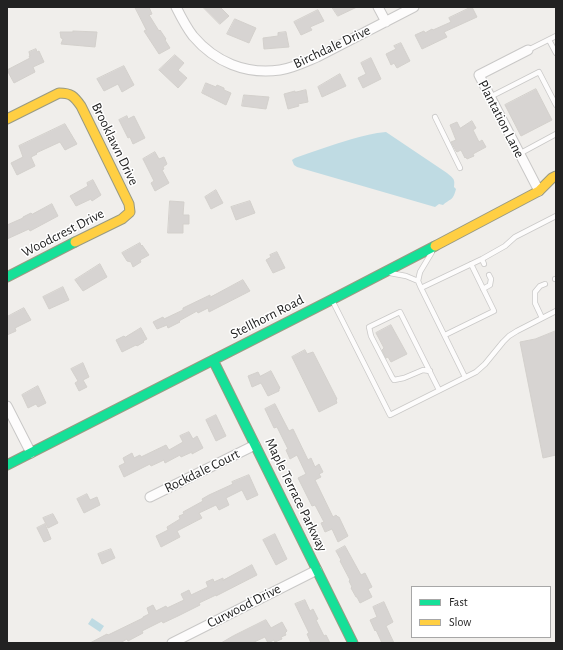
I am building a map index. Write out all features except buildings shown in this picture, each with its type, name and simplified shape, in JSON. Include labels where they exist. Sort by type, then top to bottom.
[{"type":"street","name":"Birchdale Drive","points":[[176,7],[185,24],[210,53],[226,63],[246,70],[264,72],[281,70],[301,64],[414,7]]},
{"type":"street","points":[[378,7],[386,22]]},
{"type":"street","name":"Plantation Lane","points":[[528,50],[479,75],[539,191]]},
{"type":"street","name":"Brooklawn Drive","points":[[7,119],[59,93],[68,93],[75,97],[81,106],[129,204],[130,212]]},
{"type":"street","name":"Stellhorn Road","points":[[7,465],[331,300],[539,191],[556,176]]},
{"type":"street","name":"Stellhorn Road","points":[[539,191],[550,190]]},
{"type":"street","name":"Woodcrest Drive","points":[[7,277],[113,224],[130,212]]},
{"type":"street","name":"Maple Terrace Parkway","points":[[213,360],[353,643]]},
{"type":"street","points":[[7,406],[31,453]]},
{"type":"street","name":"Rockdale Court","points":[[150,497],[255,445]]},
{"type":"street","name":"Curwood Drive","points":[[172,643],[317,570]]},
{"type":"lane","points":[[528,50],[556,36]]},
{"type":"lane","points":[[549,40],[556,54]]},
{"type":"lane","points":[[490,96],[539,72],[556,105]]},
{"type":"lane","points":[[435,117],[460,168]]},
{"type":"lane","points":[[519,154],[556,134]]},
{"type":"lane","points":[[421,288],[482,259],[505,246],[514,237],[556,216]]},
{"type":"lane","points":[[437,244],[420,272],[418,281],[465,377]]},
{"type":"lane","points":[[482,259],[484,264]]},
{"type":"lane","points":[[445,335],[494,311],[471,264]]},
{"type":"lane","points":[[384,272],[406,276],[418,281]]},
{"type":"lane","points":[[483,288],[490,285],[491,280],[489,275]]},
{"type":"lane","points":[[542,318],[535,303],[535,292],[540,286],[545,284]]},
{"type":"lane","points":[[331,300],[390,415],[476,372],[485,364],[509,336],[556,311]]},
{"type":"lane","points":[[430,371],[423,370],[404,378],[394,380],[371,336],[369,327],[400,312],[440,390]]},
{"type":"water","points":[[386,132],[453,178],[454,187],[456,189],[454,196],[443,205],[439,204],[435,207],[297,167],[294,165],[292,160],[352,139]]},
{"type":"water","points":[[92,618],[104,626],[100,632],[88,624]]},
{"type":"traffic: fast","points":[[7,277],[75,242]]},
{"type":"traffic: fast","points":[[7,465],[435,246]]},
{"type":"traffic: fast","points":[[213,360],[353,643]]},
{"type":"traffic: slow","points":[[7,119],[59,93],[72,96],[81,106],[129,204],[130,212],[122,219],[75,242]]},
{"type":"traffic: slow","points":[[435,246],[539,191],[556,176]]}]
